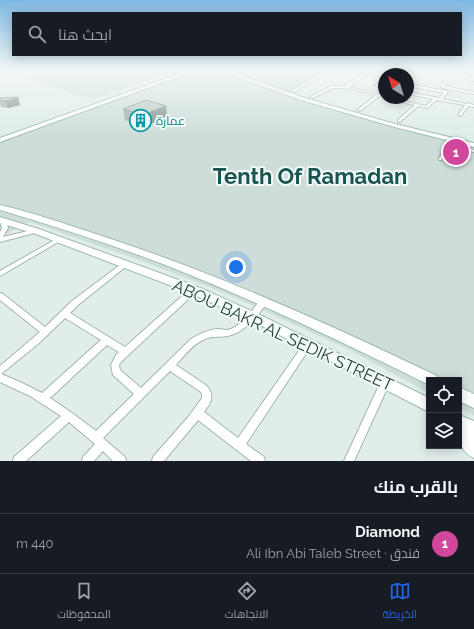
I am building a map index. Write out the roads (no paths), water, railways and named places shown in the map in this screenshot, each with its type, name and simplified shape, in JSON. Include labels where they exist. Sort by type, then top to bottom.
[{"type":"street","points":[[0,135],[125,93]]},
{"type":"street","points":[[0,140],[129,93]]},
{"type":"street","points":[[284,93],[300,98],[385,117],[474,140]]},
{"type":"street","points":[[298,93],[361,112],[379,121],[474,151]]},
{"type":"street","points":[[312,97],[321,93]]},
{"type":"street","points":[[361,112],[379,95],[371,93]]},
{"type":"street","points":[[412,104],[427,107],[445,93]]},
{"type":"street","points":[[414,94],[474,106]]},
{"type":"street","points":[[460,115],[468,104]]},
{"type":"street","points":[[399,121],[417,105]]},
{"type":"street","points":[[379,121],[377,119],[378,118],[385,117]]},
{"type":"street","points":[[448,142],[474,145]]},
{"type":"street","points":[[441,159],[448,142]]},
{"type":"street","name":"ABOU BAKR AL SEDIK STREET","points":[[0,207],[42,218],[182,267],[319,325],[426,377]]},
{"type":"street","points":[[0,239],[5,228],[2,221]]},
{"type":"street","name":"ABOU BAKR AL SEDIK STREET","points":[[2,221],[36,231],[194,290],[252,316],[426,403]]},
{"type":"street","points":[[0,239],[36,231]]},
{"type":"street","points":[[0,274],[58,240]]},
{"type":"street","points":[[0,371],[46,332],[86,294],[126,264]]},
{"type":"street","points":[[140,393],[116,372],[115,365],[119,358],[194,290]]},
{"type":"street","points":[[0,296],[46,332]]},
{"type":"street","points":[[87,461],[100,441],[140,393],[194,341],[204,335],[226,333],[237,329],[246,323],[264,301]]},
{"type":"street","points":[[64,314],[126,352]]},
{"type":"street","points":[[43,398],[107,340]]},
{"type":"street","points":[[239,445],[308,344]]},
{"type":"street","points":[[156,461],[197,413],[206,401],[207,394],[204,389],[169,364]]},
{"type":"street","points":[[0,378],[17,384],[43,398],[69,416],[100,441],[121,461]]},
{"type":"street","points":[[349,461],[385,382]]},
{"type":"street","points":[[462,396],[474,402]]},
{"type":"street","points":[[197,413],[260,461]]},
{"type":"street","points":[[18,461],[69,416]]},
{"type":"street","points":[[462,424],[474,430]]},
{"type":"street","points":[[462,432],[474,450]]},
{"type":"place","name":"عمارة","points":[[140,121]]},
{"type":"place","name":"Diamond","points":[[456,152]]},
{"type":"district","name":"Tenth Of Ramadan","points":[[310,176]]}]
